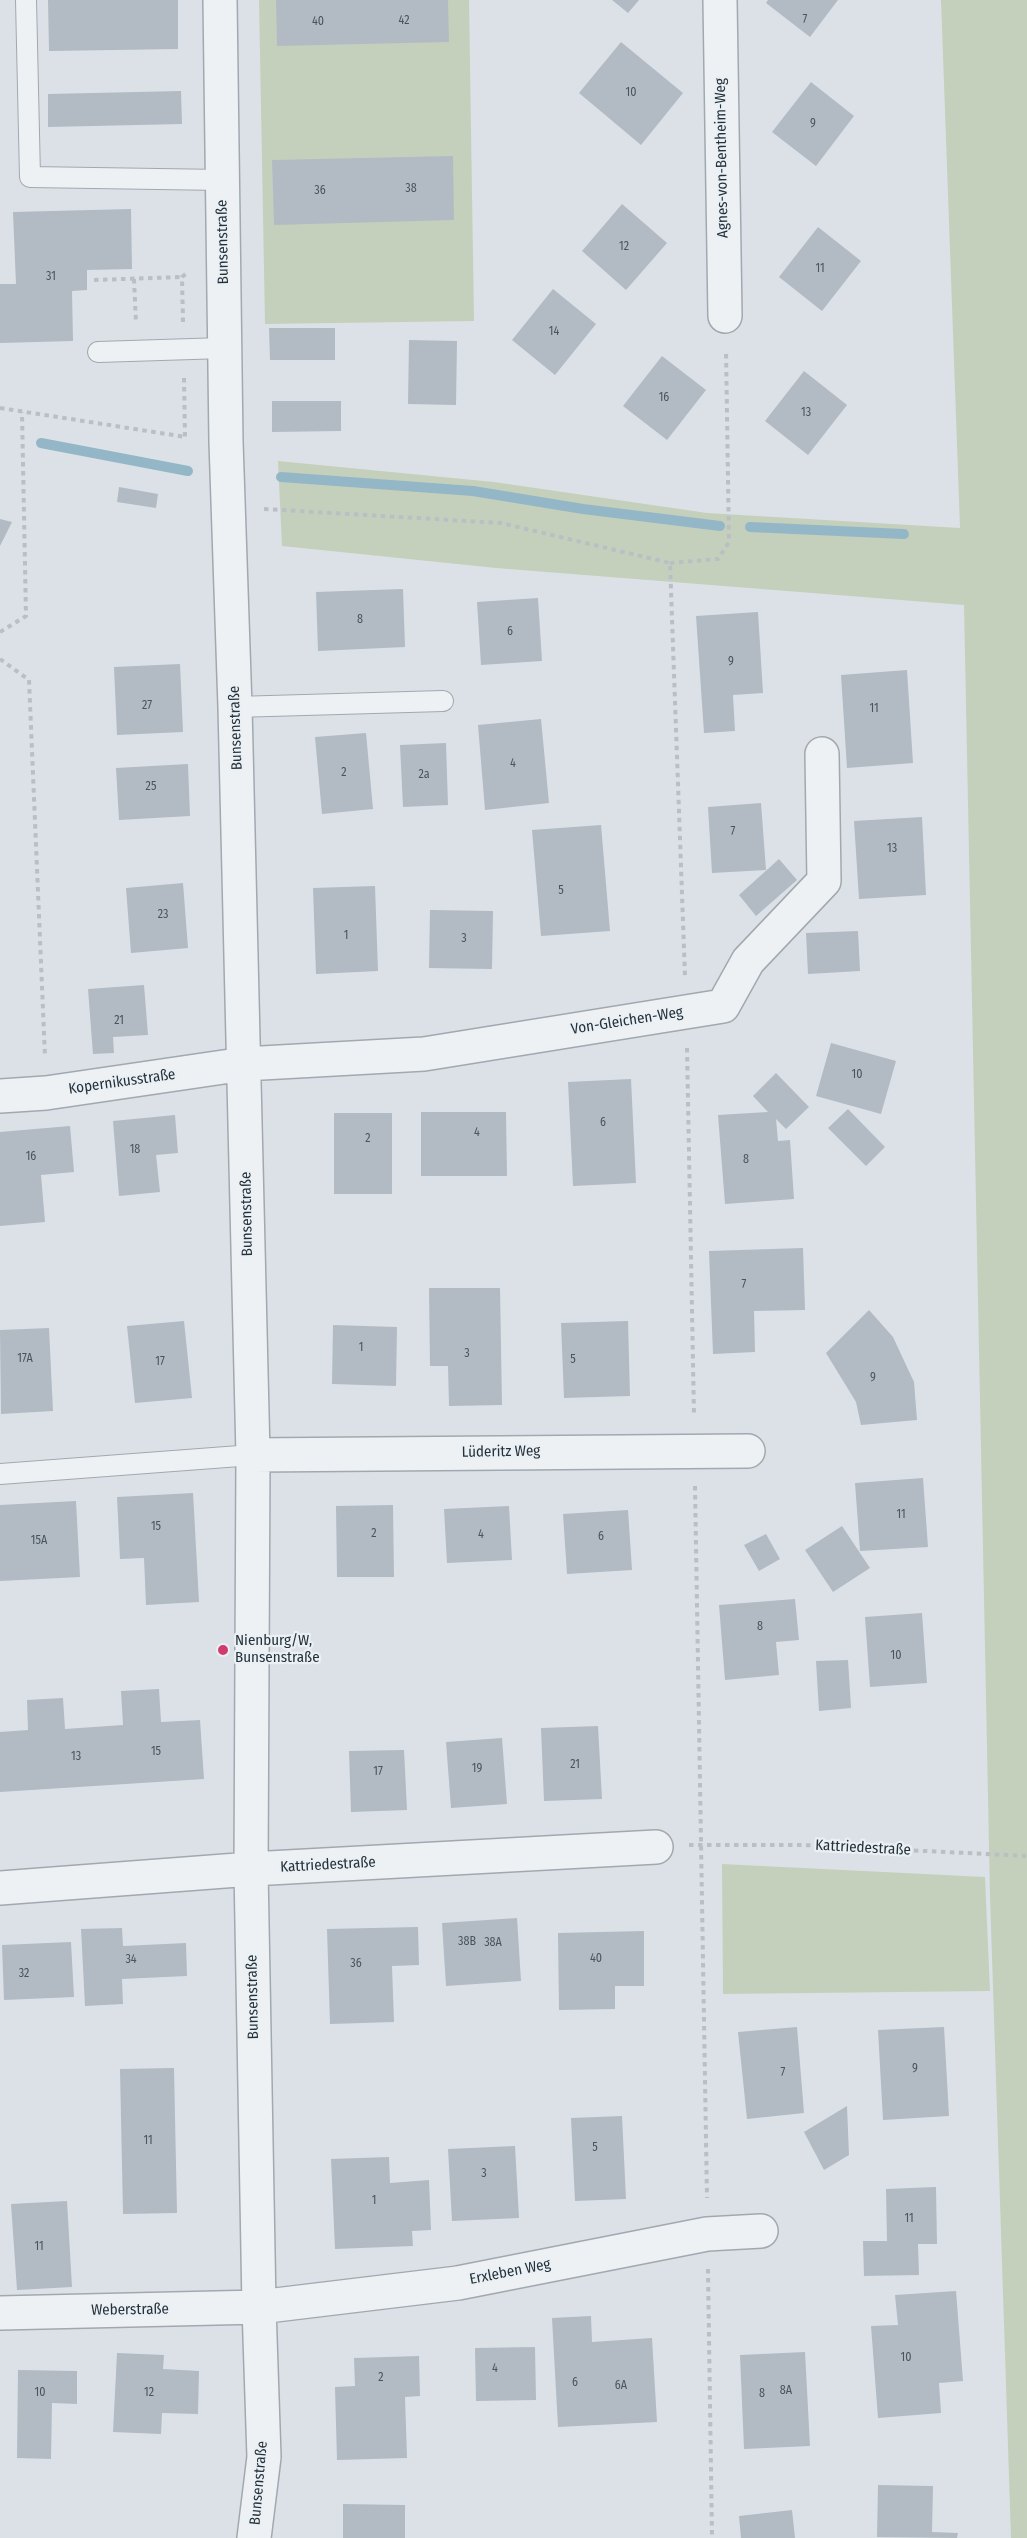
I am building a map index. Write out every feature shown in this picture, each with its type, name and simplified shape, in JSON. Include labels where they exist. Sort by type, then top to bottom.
[{"type":"street","name":"Bunsenstraße","points":[[220,0],[227,507],[236,707],[253,1455],[251,1869],[264,2457],[254,2538]]},
{"type":"street","name":"Agnes-von-Bentheim-Weg","points":[[720,0],[725,316]]},
{"type":"street","name":"Von-Gleichen-Weg","points":[[244,1064],[424,1054],[723,1006],[748,961],[824,881],[822,753]]},
{"type":"street","name":"Kopernikusstraße","points":[[0,1096],[46,1093],[244,1064]]},
{"type":"street","name":"Lüderitz Weg","points":[[253,1455],[748,1451]]},
{"type":"street","name":"Kattriedestraße","points":[[0,1888],[251,1869],[656,1847]]},
{"type":"street","name":"Erxleben Weg","points":[[259,2307],[458,2283],[708,2234],[761,2231]]},
{"type":"street","name":"Weberstraße","points":[[0,2313],[259,2307]]},
{"type":"lane","points":[[26,0],[30,177],[222,180]]},
{"type":"lane","points":[[98,352],[225,348]]},
{"type":"lane","points":[[236,707],[443,701]]},
{"type":"lane","points":[[0,1474],[253,1455]]},
{"type":"path","points":[[94,280],[182,277]]},
{"type":"path","points":[[134,279],[137,351]]},
{"type":"path","points":[[227,507],[501,523],[670,563],[718,559],[729,542],[725,316]]},
{"type":"path","points":[[0,408],[226,442]]},
{"type":"path","points":[[0,632],[26,616],[22,412]]},
{"type":"path","points":[[670,563],[686,1012],[712,2538]]},
{"type":"path","points":[[0,659],[29,680],[46,1093]]},
{"type":"path","name":"Kattriedestraße","points":[[700,1844],[803,1845],[1027,1856]]},
{"type":"green space","points":[[259,0],[469,0],[474,321],[265,324]]},
{"type":"green space","points":[[941,0],[1027,0],[1027,2538],[1011,2538],[990,1896],[964,605],[496,568],[282,546],[278,461],[494,482],[707,513],[960,528]]},
{"type":"green space","points":[[722,1864],[985,1877],[990,1991],[723,1994]]},
{"type":"building","points":[[48,0],[178,0],[178,49],[49,51]]},
{"type":"building","points":[[276,0],[448,0],[449,42],[277,46]]},
{"type":"building","points":[[612,0],[639,0],[628,13]]},
{"type":"building","points":[[768,0],[838,0],[810,37],[766,3]]},
{"type":"building","points":[[621,42],[683,93],[641,145],[579,93]]},
{"type":"building","points":[[811,82],[854,116],[816,166],[772,132]]},
{"type":"building","points":[[181,91],[182,124],[48,127],[48,94]]},
{"type":"building","points":[[453,156],[454,220],[274,225],[272,160]]},
{"type":"building","points":[[622,204],[667,243],[626,290],[582,251]]},
{"type":"building","points":[[131,209],[132,269],[87,270],[87,290],[72,291],[73,341],[0,343],[0,284],[16,284],[13,212]]},
{"type":"building","points":[[818,227],[861,261],[822,311],[779,277]]},
{"type":"building","points":[[553,289],[596,324],[555,375],[512,340]]},
{"type":"building","points":[[269,328],[335,328],[335,360],[270,360]]},
{"type":"building","points":[[409,340],[457,341],[456,405],[408,404]]},
{"type":"building","points":[[662,356],[706,390],[667,440],[623,406]]},
{"type":"building","points":[[804,371],[847,405],[808,455],[765,421]]},
{"type":"building","points":[[272,401],[341,401],[341,431],[272,432]]},
{"type":"building","points":[[119,487],[158,494],[156,508],[117,502]]},
{"type":"building","points":[[0,519],[12,522],[0,546]]},
{"type":"building","points":[[403,589],[405,647],[318,651],[316,592]]},
{"type":"building","points":[[538,598],[542,661],[481,665],[477,602]]},
{"type":"building","points":[[758,612],[763,693],[733,695],[735,731],[704,733],[696,616]]},
{"type":"building","points":[[180,664],[183,732],[117,735],[114,667]]},
{"type":"building","points":[[907,670],[913,763],[847,768],[841,675]]},
{"type":"building","points":[[541,719],[549,803],[485,810],[478,725]]},
{"type":"building","points":[[366,733],[373,809],[322,814],[315,737]]},
{"type":"building","points":[[446,743],[448,805],[403,807],[400,745]]},
{"type":"building","points":[[188,764],[190,816],[119,820],[116,768]]},
{"type":"building","points":[[761,803],[766,870],[712,873],[708,807]]},
{"type":"building","points":[[922,817],[926,895],[859,899],[854,821]]},
{"type":"building","points":[[601,825],[610,931],[541,936],[532,830]]},
{"type":"building","points":[[779,859],[797,880],[756,916],[739,895]]},
{"type":"building","points":[[183,883],[188,948],[131,953],[126,888]]},
{"type":"building","points":[[375,886],[378,971],[316,974],[313,888]]},
{"type":"building","points":[[430,910],[493,911],[492,969],[429,968]]},
{"type":"building","points":[[858,931],[860,971],[808,974],[806,933]]},
{"type":"building","points":[[144,985],[148,1035],[113,1037],[114,1053],[93,1054],[88,989]]},
{"type":"building","points":[[831,1043],[896,1061],[881,1114],[816,1096]]},
{"type":"building","points":[[776,1073],[809,1107],[786,1129],[776,1119],[778,1141],[790,1140],[794,1199],[725,1204],[718,1115],[768,1112],[753,1096]]},
{"type":"building","points":[[631,1079],[636,1183],[573,1186],[568,1082]]},
{"type":"building","points":[[848,1109],[885,1147],[866,1166],[828,1128]]},
{"type":"building","points":[[421,1112],[506,1112],[507,1176],[421,1176]]},
{"type":"building","points":[[334,1113],[392,1113],[392,1194],[334,1194]]},
{"type":"building","points":[[175,1115],[178,1153],[156,1155],[160,1192],[119,1196],[113,1121]]},
{"type":"building","points":[[70,1126],[74,1172],[41,1175],[45,1222],[0,1226],[0,1132]]},
{"type":"building","points":[[803,1248],[805,1310],[754,1311],[755,1352],[713,1354],[709,1251]]},
{"type":"building","points":[[429,1288],[500,1288],[502,1405],[449,1406],[448,1366],[430,1366]]},
{"type":"building","points":[[869,1310],[893,1337],[914,1382],[917,1420],[861,1425],[856,1402],[826,1353]]},
{"type":"building","points":[[184,1321],[192,1398],[135,1403],[127,1326]]},
{"type":"building","points":[[628,1321],[630,1396],[564,1398],[561,1323]]},
{"type":"building","points":[[333,1325],[397,1327],[396,1386],[332,1384]]},
{"type":"building","points":[[49,1328],[53,1411],[1,1414],[0,1330]]},
{"type":"building","points":[[923,1478],[928,1547],[860,1551],[855,1483]]},
{"type":"building","points":[[193,1493],[199,1602],[146,1605],[144,1558],[120,1559],[117,1497]]},
{"type":"building","points":[[76,1501],[80,1577],[0,1581],[0,1505]]},
{"type":"building","points":[[393,1505],[394,1577],[337,1577],[336,1506]]},
{"type":"building","points":[[509,1506],[512,1560],[447,1563],[444,1509]]},
{"type":"building","points":[[628,1510],[632,1570],[567,1574],[563,1514]]},
{"type":"building","points":[[842,1526],[870,1568],[833,1592],[805,1550]]},
{"type":"building","points":[[766,1534],[780,1559],[759,1571],[744,1545]]},
{"type":"building","points":[[795,1599],[799,1640],[776,1642],[779,1675],[725,1680],[719,1605]]},
{"type":"building","points":[[922,1613],[927,1683],[870,1687],[865,1617]]},
{"type":"building","points":[[848,1660],[851,1708],[819,1711],[816,1661]]},
{"type":"building","points":[[159,1689],[161,1722],[200,1720],[204,1779],[0,1792],[0,1732],[28,1730],[27,1700],[63,1698],[65,1729],[123,1725],[121,1691]]},
{"type":"building","points":[[598,1726],[602,1799],[544,1801],[541,1728]]},
{"type":"building","points":[[502,1738],[507,1804],[451,1808],[446,1742]]},
{"type":"building","points":[[404,1750],[407,1810],[351,1812],[349,1751]]},
{"type":"building","points":[[517,1918],[521,1981],[446,1986],[442,1923]]},
{"type":"building","points":[[418,1927],[419,1965],[392,1966],[394,2022],[330,2024],[327,1929]]},
{"type":"building","points":[[122,1928],[123,1946],[186,1943],[187,1976],[122,1979],[123,2004],[85,2006],[81,1929]]},
{"type":"building","points":[[644,1931],[644,1986],[615,1986],[615,2009],[559,2010],[558,1933]]},
{"type":"building","points":[[71,1942],[74,1997],[4,2000],[2,1945]]},
{"type":"building","points":[[797,2027],[804,2113],[747,2119],[738,2032]]},
{"type":"building","points":[[944,2027],[949,2116],[883,2120],[878,2030]]},
{"type":"building","points":[[174,2068],[177,2213],[123,2214],[120,2069]]},
{"type":"building","points":[[847,2106],[849,2155],[824,2170],[804,2132]]},
{"type":"building","points":[[622,2116],[626,2199],[575,2201],[571,2118]]},
{"type":"building","points":[[515,2146],[519,2218],[452,2221],[448,2149]]},
{"type":"building","points":[[389,2157],[390,2183],[429,2180],[431,2230],[412,2231],[413,2246],[335,2249],[331,2159]]},
{"type":"building","points":[[936,2187],[937,2244],[918,2244],[919,2275],[864,2276],[863,2241],[887,2241],[886,2189]]},
{"type":"building","points":[[67,2201],[72,2287],[17,2290],[11,2204]]},
{"type":"building","points":[[956,2291],[963,2381],[939,2383],[941,2413],[878,2418],[871,2326],[898,2325],[895,2295]]},
{"type":"building","points":[[591,2316],[592,2342],[652,2338],[657,2422],[558,2427],[552,2318]]},
{"type":"building","points":[[535,2347],[536,2400],[476,2401],[475,2348]]},
{"type":"building","points":[[805,2352],[810,2446],[744,2449],[740,2355]]},
{"type":"building","points":[[117,2353],[164,2355],[163,2369],[199,2371],[198,2414],[162,2413],[161,2434],[113,2432]]},
{"type":"building","points":[[419,2356],[420,2396],[405,2397],[407,2458],[337,2460],[335,2387],[355,2386],[354,2358]]},
{"type":"building","points":[[18,2370],[77,2371],[77,2404],[52,2403],[51,2459],[17,2458]]},
{"type":"building","points":[[878,2485],[933,2486],[932,2532],[958,2533],[957,2538],[877,2537]]},
{"type":"building","points":[[343,2504],[405,2505],[405,2538],[343,2538]]},
{"type":"building","points":[[792,2510],[795,2538],[741,2538],[739,2516]]},
{"type":"waterway","points":[[41,443],[188,471]]},
{"type":"waterway","points":[[281,477],[473,491],[583,509],[720,526]]},
{"type":"waterway","points":[[750,527],[904,534]]},
{"type":"place","name":"Nienburg/W, Bunsenstraße","points":[[223,1650]]}]
